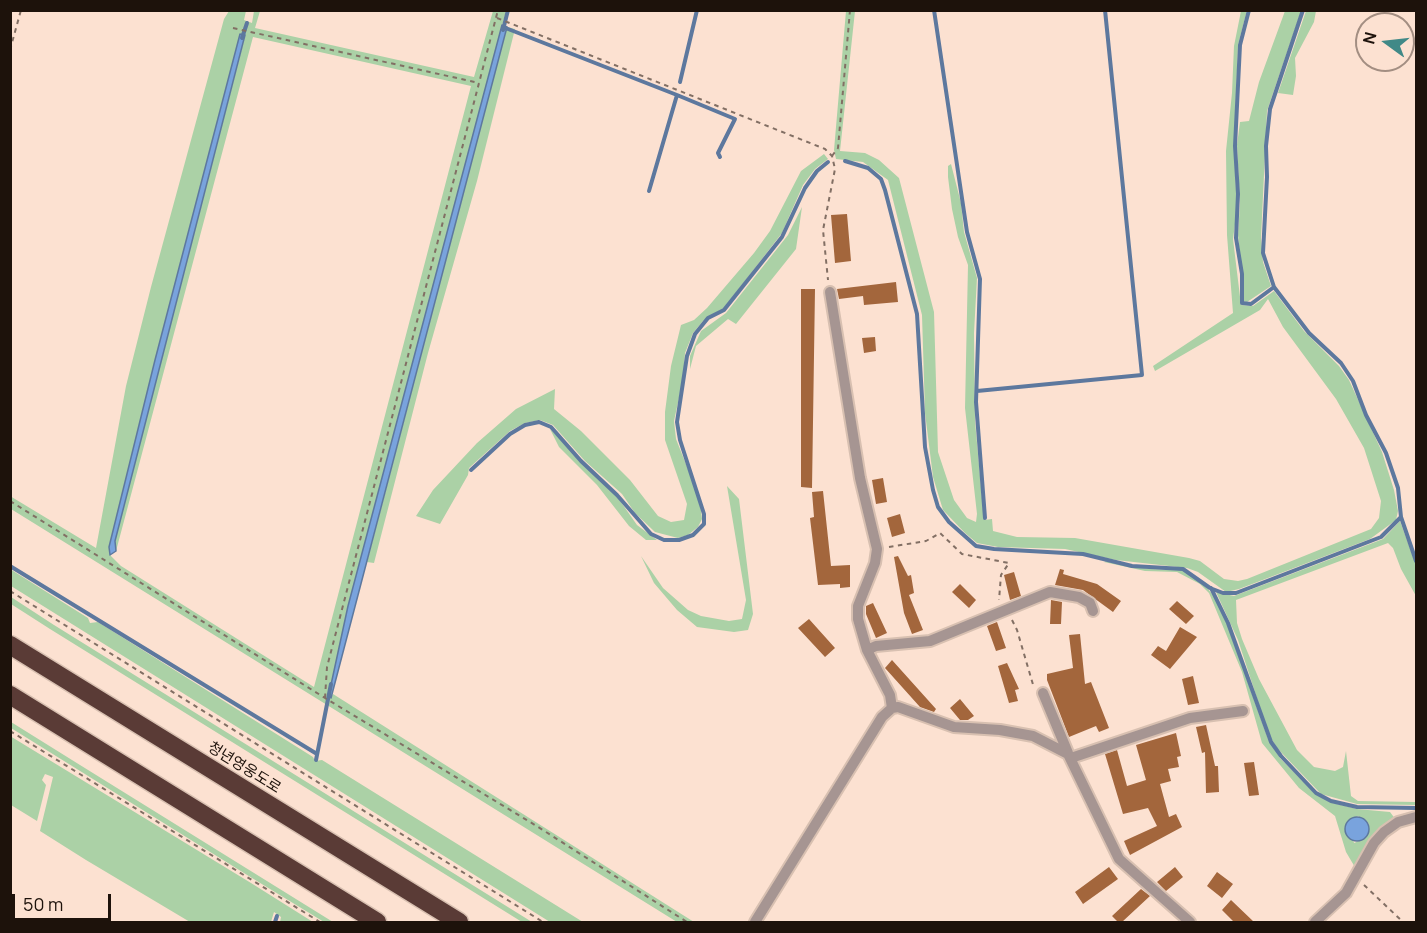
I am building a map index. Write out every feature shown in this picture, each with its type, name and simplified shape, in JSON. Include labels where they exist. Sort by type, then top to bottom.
[{"type":"highway","name":"청년영웅도로","points":[[10,645],[459,922]]},
{"type":"highway","points":[[10,695],[377,922]]},
{"type":"street","points":[[830,292],[860,478],[877,549],[875,563],[858,606],[867,650],[890,696],[892,708]]},
{"type":"street","points":[[867,650],[876,646],[930,641],[1050,592],[1079,597],[1090,603],[1093,611]]},
{"type":"street","points":[[1043,693],[1119,859],[1190,922]]},
{"type":"street","points":[[755,922],[882,717],[892,708],[906,709],[954,727],[1000,730],[1033,736],[1070,756],[1190,718],[1243,711]]},
{"type":"street","points":[[1315,922],[1346,893],[1374,843],[1384,832],[1398,822],[1416,817]]},
{"type":"path","points":[[10,50],[21,10]]},
{"type":"path","points":[[325,698],[327,667],[498,10]]},
{"type":"path","points":[[832,156],[838,148],[850,10]]},
{"type":"path","points":[[497,18],[749,116],[825,149],[832,156],[835,169],[823,230],[830,292]]},
{"type":"path","points":[[233,28],[479,83]]},
{"type":"path","points":[[10,501],[325,698],[535,825],[687,922]]},
{"type":"path","points":[[877,549],[926,541],[940,533],[962,554],[1009,563],[1001,575],[998,599],[1017,630],[1032,687],[1043,693]]},
{"type":"path","points":[[10,591],[543,922]]},
{"type":"path","points":[[10,731],[320,922]]},
{"type":"path","points":[[1356,876],[1403,922]]},
{"type":"green space","points":[[1247,10],[1238,45],[1234,147],[1237,210],[1233,239],[1241,305],[1253,306],[1274,291],[1304,331],[1339,366],[1349,380],[1382,452],[1394,490],[1398,511],[1396,520],[1370,539],[1226,592],[1198,572],[1187,568],[1116,560],[1065,549],[998,547],[977,543],[965,533],[943,510],[933,477],[925,413],[922,315],[888,180],[863,162],[836,159],[834,150],[846,11],[855,11],[840,151],[865,153],[879,160],[899,178],[934,312],[938,452],[954,500],[967,518],[976,522],[977,514],[965,408],[968,265],[958,237],[952,209],[948,177],[948,166],[951,164],[961,203],[964,232],[977,278],[974,333],[975,421],[984,520],[992,519],[993,531],[1017,537],[1075,538],[1189,558],[1200,561],[1224,579],[1238,581],[1371,529],[1379,518],[1381,501],[1364,448],[1336,399],[1283,327],[1268,299],[1260,310],[1155,371],[1153,366],[1233,313],[1227,235],[1226,151],[1234,46],[1241,11]]},
{"type":"green space","points":[[229,11],[246,11],[244,20],[252,23],[254,11],[260,11],[255,28],[474,77],[493,11],[506,11],[348,606],[331,697],[333,694],[694,922],[677,922],[11,509],[10,496],[96,548],[126,386],[224,19]],"holes":[[[240,34],[245,36],[115,541],[116,551],[253,37],[471,86],[314,687],[121,566],[110,555],[109,547]]]},
{"type":"green space","points":[[1285,11],[1301,11],[1267,111],[1261,238],[1263,262],[1271,286],[1247,302],[1244,301],[1238,235],[1240,203],[1237,145],[1240,122],[1249,121],[1259,82]]},
{"type":"green space","points":[[1306,11],[1316,11],[1314,22],[1295,58],[1296,76],[1293,95],[1278,93]]},
{"type":"green space","points":[[507,27],[515,29],[477,181],[428,353],[374,563],[367,562]]},
{"type":"green space","points":[[824,154],[828,159],[815,169],[803,185],[782,233],[724,308],[703,321],[693,333],[685,353],[683,379],[674,421],[676,439],[695,487],[701,510],[702,519],[698,527],[688,535],[678,538],[655,532],[635,513],[622,494],[585,461],[553,425],[540,420],[525,423],[510,431],[469,468],[468,475],[440,524],[416,516],[433,490],[477,443],[516,409],[555,389],[554,409],[581,431],[630,480],[658,516],[671,522],[684,520],[687,504],[665,440],[665,412],[671,366],[681,325],[694,320],[707,308],[754,253],[770,231],[801,171]]},
{"type":"green space","points":[[802,207],[796,249],[736,324],[728,319],[696,346],[690,369],[690,356],[701,331],[726,313],[788,235]]},
{"type":"green space","points":[[550,429],[616,495],[637,525],[657,540],[646,540],[629,526],[597,485],[559,447]]},
{"type":"green space","points":[[727,486],[739,499],[753,614],[748,630],[734,632],[697,627],[677,610],[654,583],[641,556],[663,588],[688,610],[701,616],[729,621],[742,619],[746,600]]},
{"type":"green space","points":[[1400,521],[1416,565],[1416,596],[1401,569],[1393,548],[1388,543],[1236,600],[1237,623],[1242,639],[1259,679],[1297,750],[1314,767],[1335,771],[1343,767],[1346,751],[1351,796],[1358,801],[1416,802],[1416,805],[1357,804],[1321,794],[1277,748],[1269,735],[1238,640],[1216,592],[1234,596],[1383,539]]},
{"type":"green space","points":[[1104,562],[1149,569],[1182,570],[1201,581],[1214,596],[1227,624],[1268,739],[1280,758],[1315,794],[1333,803],[1357,809],[1390,812],[1396,820],[1356,869],[1346,852],[1335,816],[1299,788],[1262,743],[1242,672],[1209,593],[1200,584],[1177,572],[1145,571]],"holes":[[[1358,816],[1369,824],[1366,838],[1354,843],[1348,821]]]},
{"type":"green space","points":[[10,569],[88,618],[90,623],[98,622],[313,757],[315,761],[322,760],[583,922],[550,922],[11,586]]},
{"type":"green space","points":[[11,597],[532,922],[522,922],[50,629],[11,604]]},
{"type":"green space","points":[[11,722],[333,922],[324,922],[252,878],[11,728]]},
{"type":"green space","points":[[10,736],[313,922],[280,922],[281,917],[274,912],[271,922],[190,922],[86,860],[40,831],[53,777],[45,774],[42,780],[46,785],[37,821],[11,805]]},
{"type":"water","points":[[502,25],[507,27],[331,698],[329,694],[348,606]]},
{"type":"water","points":[[240,34],[245,35],[115,541],[116,551],[110,555],[109,547],[155,360]]},
{"type":"water","points":[[1357,817],[1366,820],[1369,829],[1366,838],[1357,841],[1348,838],[1345,829],[1348,820]]},
{"type":"building","points":[[847,214],[851,261],[835,263],[831,215]]},
{"type":"building","points":[[896,282],[898,302],[864,305],[863,296],[839,299],[837,289]]},
{"type":"building","points":[[801,289],[815,289],[812,488],[801,487]]},
{"type":"building","points":[[875,337],[876,351],[864,353],[862,338]]},
{"type":"building","points":[[883,478],[887,502],[876,504],[872,480]]},
{"type":"building","points":[[823,491],[831,566],[850,565],[850,587],[840,588],[840,584],[818,585],[810,518],[814,517],[812,492]]},
{"type":"building","points":[[900,514],[905,533],[892,537],[887,518]]},
{"type":"building","points":[[898,556],[908,576],[911,575],[914,593],[909,595],[923,630],[912,634],[904,613],[894,557]]},
{"type":"building","points":[[1060,569],[1064,570],[1063,574],[1097,584],[1121,601],[1113,612],[1083,590],[1055,585]]},
{"type":"building","points":[[1014,572],[1021,596],[1010,600],[1004,575]]},
{"type":"building","points":[[960,584],[976,600],[969,608],[952,592]]},
{"type":"building","points":[[1051,600],[1062,602],[1061,624],[1050,624]]},
{"type":"building","points":[[1177,601],[1194,616],[1186,624],[1169,609]]},
{"type":"building","points":[[873,603],[887,633],[876,638],[866,614],[866,606]]},
{"type":"building","points":[[809,619],[835,648],[825,657],[798,628]]},
{"type":"building","points":[[997,622],[1006,648],[996,651],[987,626]]},
{"type":"building","points":[[1180,627],[1197,637],[1170,669],[1151,655],[1158,646],[1166,651]]},
{"type":"building","points":[[1080,634],[1085,684],[1091,682],[1109,728],[1099,732],[1096,726],[1069,737],[1047,680],[1047,674],[1073,668],[1069,635]]},
{"type":"building","points":[[892,660],[936,709],[934,712],[920,707],[885,668]]},
{"type":"building","points":[[1007,663],[1019,689],[1015,690],[1018,701],[1009,703],[998,666]]},
{"type":"building","points":[[1193,676],[1199,703],[1188,705],[1182,679]]},
{"type":"building","points":[[960,699],[974,716],[968,720],[960,720],[950,708]]},
{"type":"building","points":[[1206,725],[1215,766],[1218,766],[1219,792],[1206,793],[1205,752],[1202,753],[1196,727]]},
{"type":"building","points":[[1176,733],[1181,756],[1177,757],[1179,767],[1168,769],[1171,781],[1160,784],[1169,817],[1176,814],[1182,827],[1130,855],[1124,841],[1157,826],[1148,808],[1123,814],[1105,754],[1117,750],[1127,786],[1146,780],[1136,745]]},
{"type":"building","points":[[1254,762],[1259,795],[1249,796],[1244,763]]},
{"type":"building","points":[[1109,867],[1118,879],[1083,904],[1075,892]]},
{"type":"building","points":[[1175,867],[1183,877],[1166,891],[1157,882]]},
{"type":"building","points":[[1217,872],[1233,884],[1222,898],[1207,886]]},
{"type":"building","points":[[1141,889],[1150,896],[1122,922],[1118,922],[1112,916]]},
{"type":"building","points":[[1231,900],[1254,922],[1234,922],[1222,910]]},
{"type":"waterway","points":[[503,30],[508,10]]},
{"type":"waterway","points":[[680,82],[697,10]]},
{"type":"waterway","points":[[934,10],[967,232],[980,279],[976,402],[985,518]]},
{"type":"waterway","points":[[977,391],[1142,375],[1105,10]]},
{"type":"waterway","points":[[1249,10],[1240,45],[1235,146],[1238,194],[1236,238],[1242,274],[1242,303],[1251,304],[1274,287]]},
{"type":"waterway","points":[[1303,10],[1270,109],[1266,146],[1267,177],[1263,253],[1274,287],[1309,333],[1341,363],[1353,381],[1366,415],[1386,453],[1398,488],[1401,517],[1416,561]]},
{"type":"waterway","points":[[242,38],[247,23]]},
{"type":"waterway","points":[[503,27],[677,95],[649,191]]},
{"type":"waterway","points":[[677,95],[735,119],[718,153],[720,157]]},
{"type":"waterway","points":[[845,161],[868,168],[881,179],[885,190],[917,314],[925,447],[933,490],[938,507],[949,522],[976,546],[1083,554],[1132,566],[1183,569],[1210,588],[1223,593],[1236,593],[1381,537],[1401,517]]},
{"type":"waterway","points":[[471,470],[510,434],[525,425],[539,422],[551,427],[651,534],[664,540],[679,540],[693,535],[704,524],[704,514],[680,440],[677,422],[687,356],[695,334],[708,318],[724,310],[782,237],[805,188],[817,171],[828,162]]},
{"type":"waterway","points":[[10,566],[317,754]]},
{"type":"waterway","points":[[1211,588],[1228,623],[1271,742],[1281,756],[1316,793],[1331,801],[1357,807],[1416,808]]},
{"type":"waterway","points":[[316,760],[331,684]]},
{"type":"waterway","points":[[275,922],[277,916]]}]
